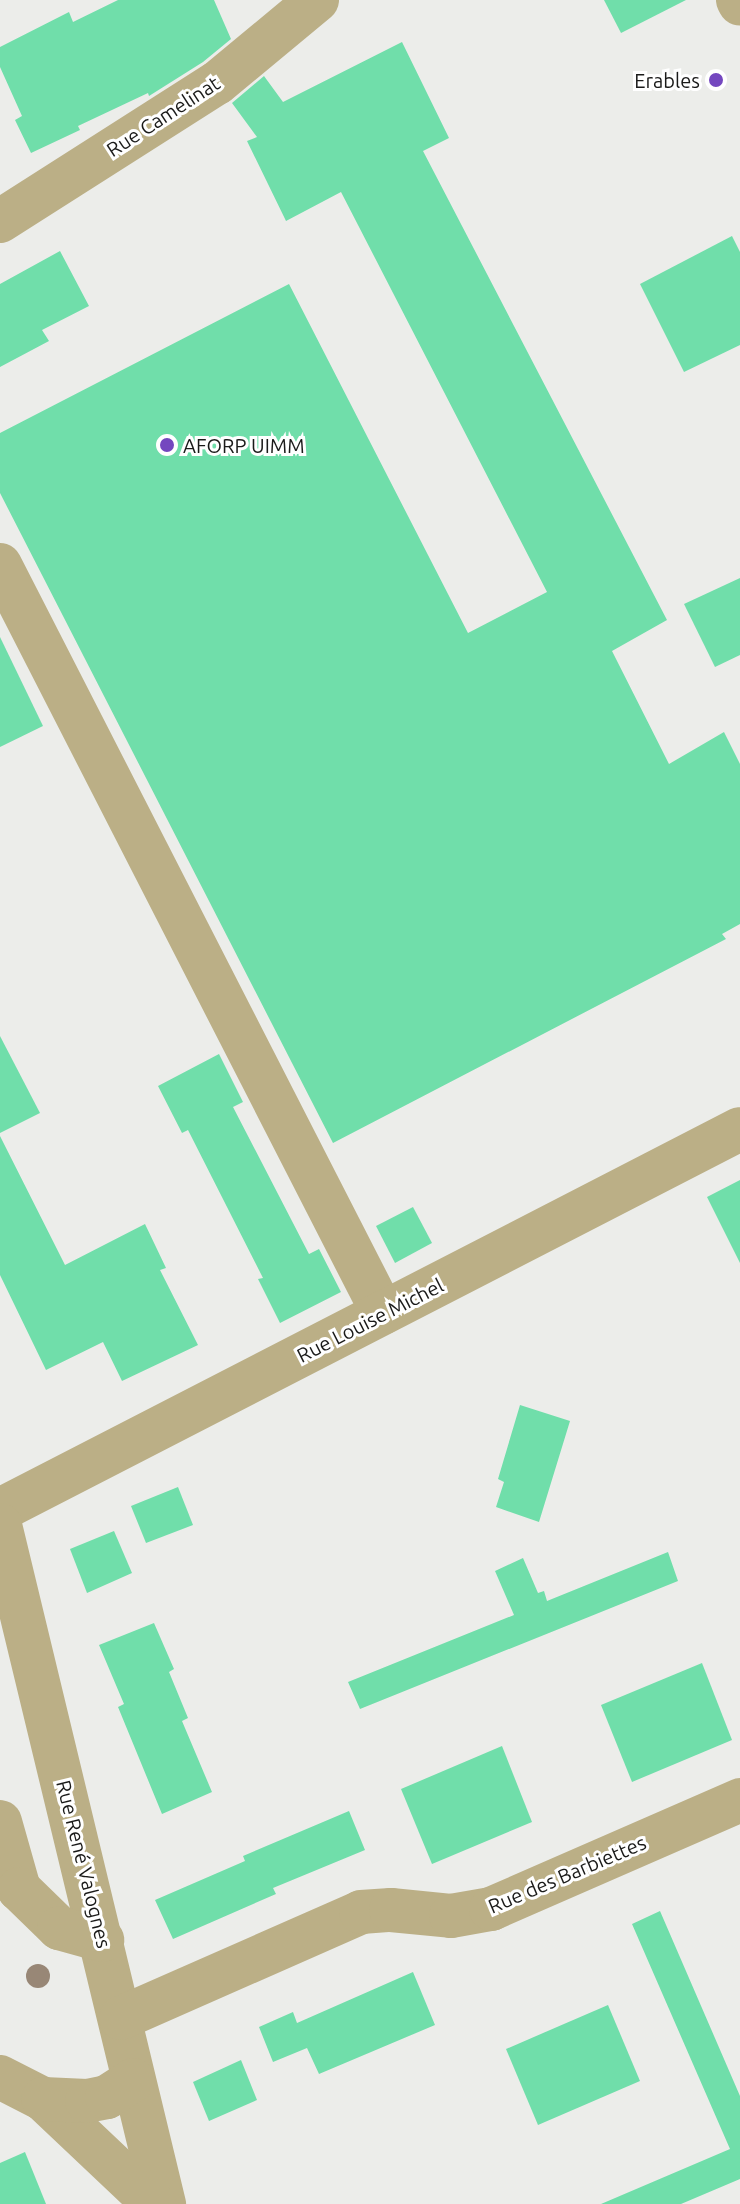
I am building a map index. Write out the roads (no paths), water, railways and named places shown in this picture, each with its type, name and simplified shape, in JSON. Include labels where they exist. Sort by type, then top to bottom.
[{"type":"street","name":"Rue Camelinat","points":[[0,221],[217,83],[317,0]]},
{"type":"street","points":[[0,565],[383,1313]]},
{"type":"street","name":"Rue Louise Michel","points":[[0,1510],[740,1129]]},
{"type":"street","name":"Rue René Valognes","points":[[0,1525],[164,2204]]},
{"type":"street","name":"Rue des Barbiettes","points":[[121,2018],[361,1912],[391,1910],[451,1916],[491,1909],[740,1800]]},
{"type":"street","points":[[0,1822],[19,1889],[59,1928],[102,1940]]},
{"type":"street","points":[[0,2077],[43,2099],[154,2204]]},
{"type":"street","points":[[43,2099],[87,2101],[107,2097],[133,2080]]},
{"type":"place","name":"Erables","points":[[716,80]]},
{"type":"place","name":"AFORP UIMM","points":[[167,445]]}]
